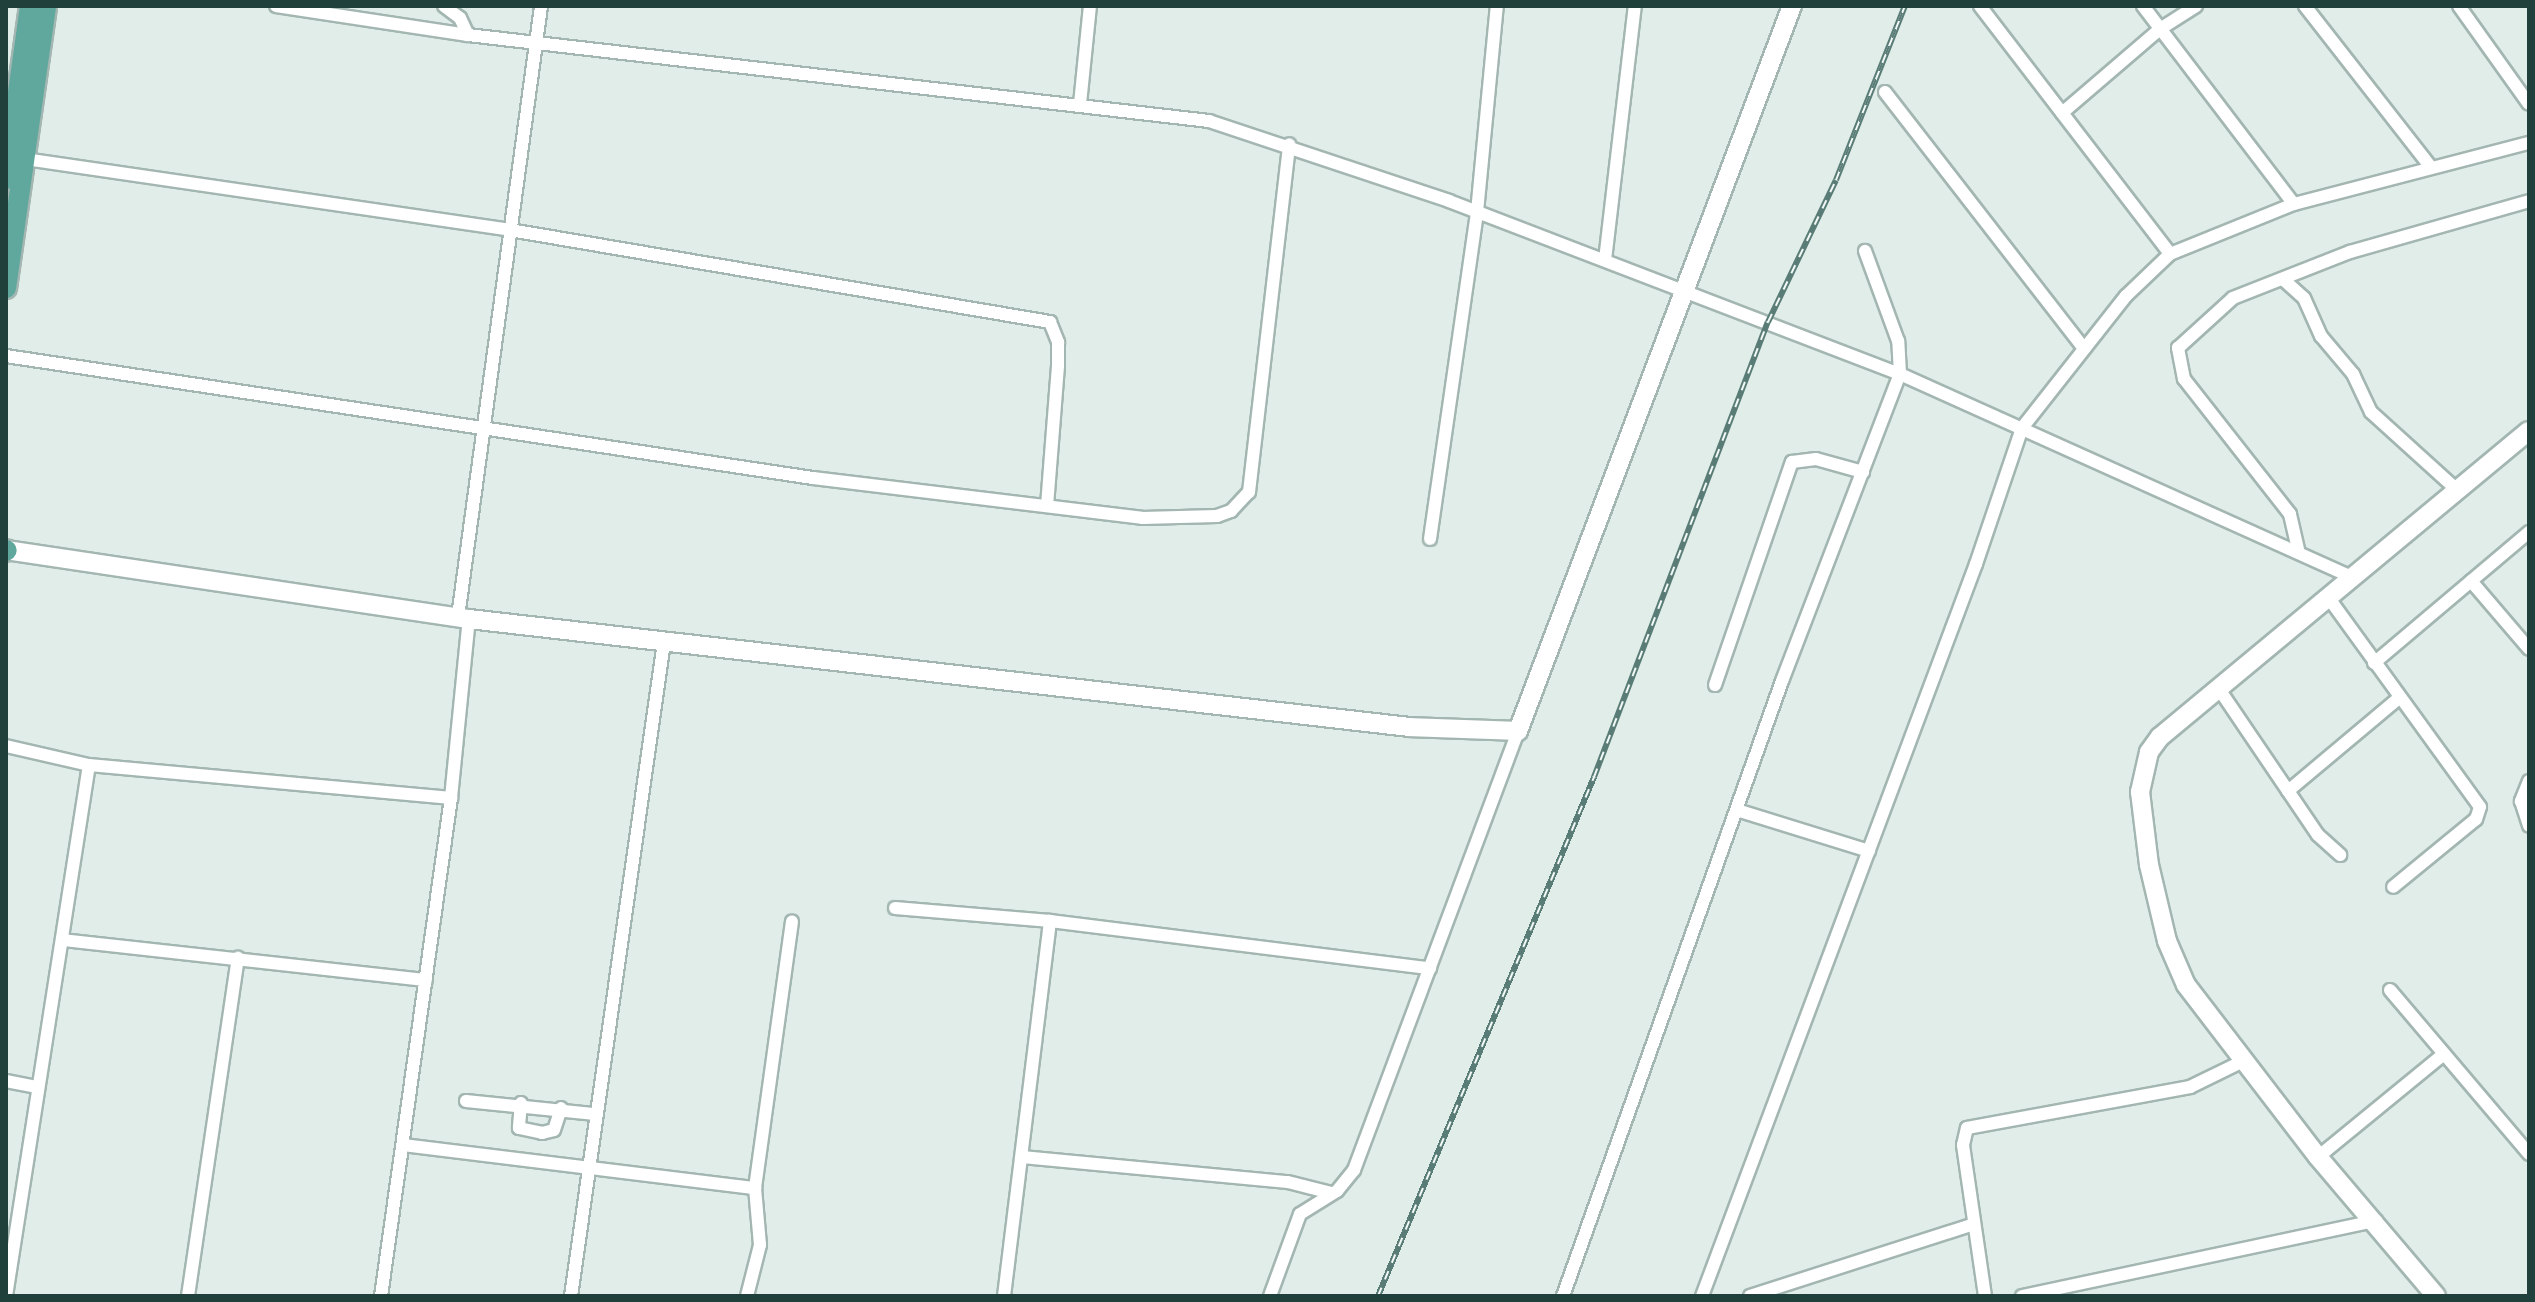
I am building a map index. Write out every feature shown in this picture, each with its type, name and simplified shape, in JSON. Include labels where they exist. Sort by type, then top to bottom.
[{"type":"main road","points":[[6,179],[30,6]]},
{"type":"main road","points":[[6,288],[46,6]]},
{"type":"street","points":[[276,6],[468,35],[1209,121],[1289,144],[1477,212],[1900,374],[2298,549],[2351,577]]},
{"type":"street","points":[[444,6],[460,18],[468,35]]},
{"type":"street","points":[[381,1296],[451,798],[463,618],[483,425],[541,6]]},
{"type":"street","points":[[1080,104],[1090,6]]},
{"type":"street","points":[[1430,539],[1477,212],[1497,6]]},
{"type":"street","points":[[1605,260],[1635,6]]},
{"type":"street","points":[[1270,1296],[1291,1229],[1300,1214],[1331,1193],[1354,1170],[1792,6]]},
{"type":"street","points":[[1980,6],[2170,254]]},
{"type":"street","points":[[2143,6],[2294,204]]},
{"type":"street","points":[[2062,113],[2160,29],[2196,6]]},
{"type":"street","points":[[2305,6],[2430,166]]},
{"type":"street","points":[[2459,6],[2529,104]]},
{"type":"street","points":[[1885,92],[2084,349]]},
{"type":"street","points":[[1702,1296],[1869,851],[2022,428],[2126,296],[2170,254],[2294,204],[2430,166],[2529,143]]},
{"type":"street","points":[[6,356],[483,425],[813,478],[1179,521],[1226,514],[1249,492],[1289,144]]},
{"type":"street","points":[[25,159],[510,230],[1050,322],[1058,342],[1058,366],[1047,506]]},
{"type":"street","points":[[2298,549],[2284,504],[2184,379],[2178,348],[2233,298],[2285,281],[2350,252],[2529,201]]},
{"type":"street","points":[[1563,1296],[1740,811],[1782,681],[1900,374],[1898,341],[1865,251]]},
{"type":"street","points":[[2285,281],[2304,298],[2321,336],[2353,374],[2371,412],[2458,491]]},
{"type":"street","points":[[2436,1296],[2376,1221],[2318,1157],[2205,1015],[2167,941],[2149,865],[2140,792],[2155,744],[2529,431]]},
{"type":"street","points":[[1715,685],[1792,462],[1816,459],[1863,472]]},
{"type":"street","points":[[2374,663],[2529,532]]},
{"type":"street","points":[[6,550],[463,618],[1409,727],[1518,731]]},
{"type":"street","points":[[2471,581],[2529,649]]},
{"type":"street","points":[[2328,597],[2480,807],[2476,819],[2393,887]]},
{"type":"street","points":[[571,1296],[664,642]]},
{"type":"street","points":[[2219,689],[2318,835],[2340,855]]},
{"type":"street","points":[[2288,791],[2399,698]]},
{"type":"street","points":[[6,746],[89,765],[451,798]]},
{"type":"street","points":[[6,1296],[12,1214],[63,940],[89,765]]},
{"type":"street","points":[[2529,781],[2521,801],[2529,826]]},
{"type":"street","points":[[1740,811],[1869,851]]},
{"type":"street","points":[[895,908],[1050,921],[1430,968]]},
{"type":"street","points":[[1004,1296],[1050,921]]},
{"type":"street","points":[[747,1296],[760,1245],[755,1188],[792,922]]},
{"type":"street","points":[[63,940],[426,980]]},
{"type":"street","points":[[188,1296],[238,958]]},
{"type":"street","points":[[2390,990],[2529,1154]]},
{"type":"street","points":[[2318,1157],[2444,1054]]},
{"type":"street","points":[[1985,1296],[1963,1145],[1967,1128],[2190,1087],[2243,1061]]},
{"type":"street","points":[[6,1081],[37,1087]]},
{"type":"street","points":[[466,1101],[521,1103],[595,1114]]},
{"type":"street","points":[[521,1103],[519,1128],[542,1133],[554,1130],[561,1108]]},
{"type":"street","points":[[403,1145],[755,1188]]},
{"type":"street","points":[[1022,1157],[1288,1182],[1331,1193]]},
{"type":"street","points":[[2022,1296],[2376,1221]]},
{"type":"street","points":[[1750,1296],[1974,1224]]},
{"type":"railway","points":[[1378,1296],[1594,777],[1768,322],[1836,180],[1905,6]]}]
